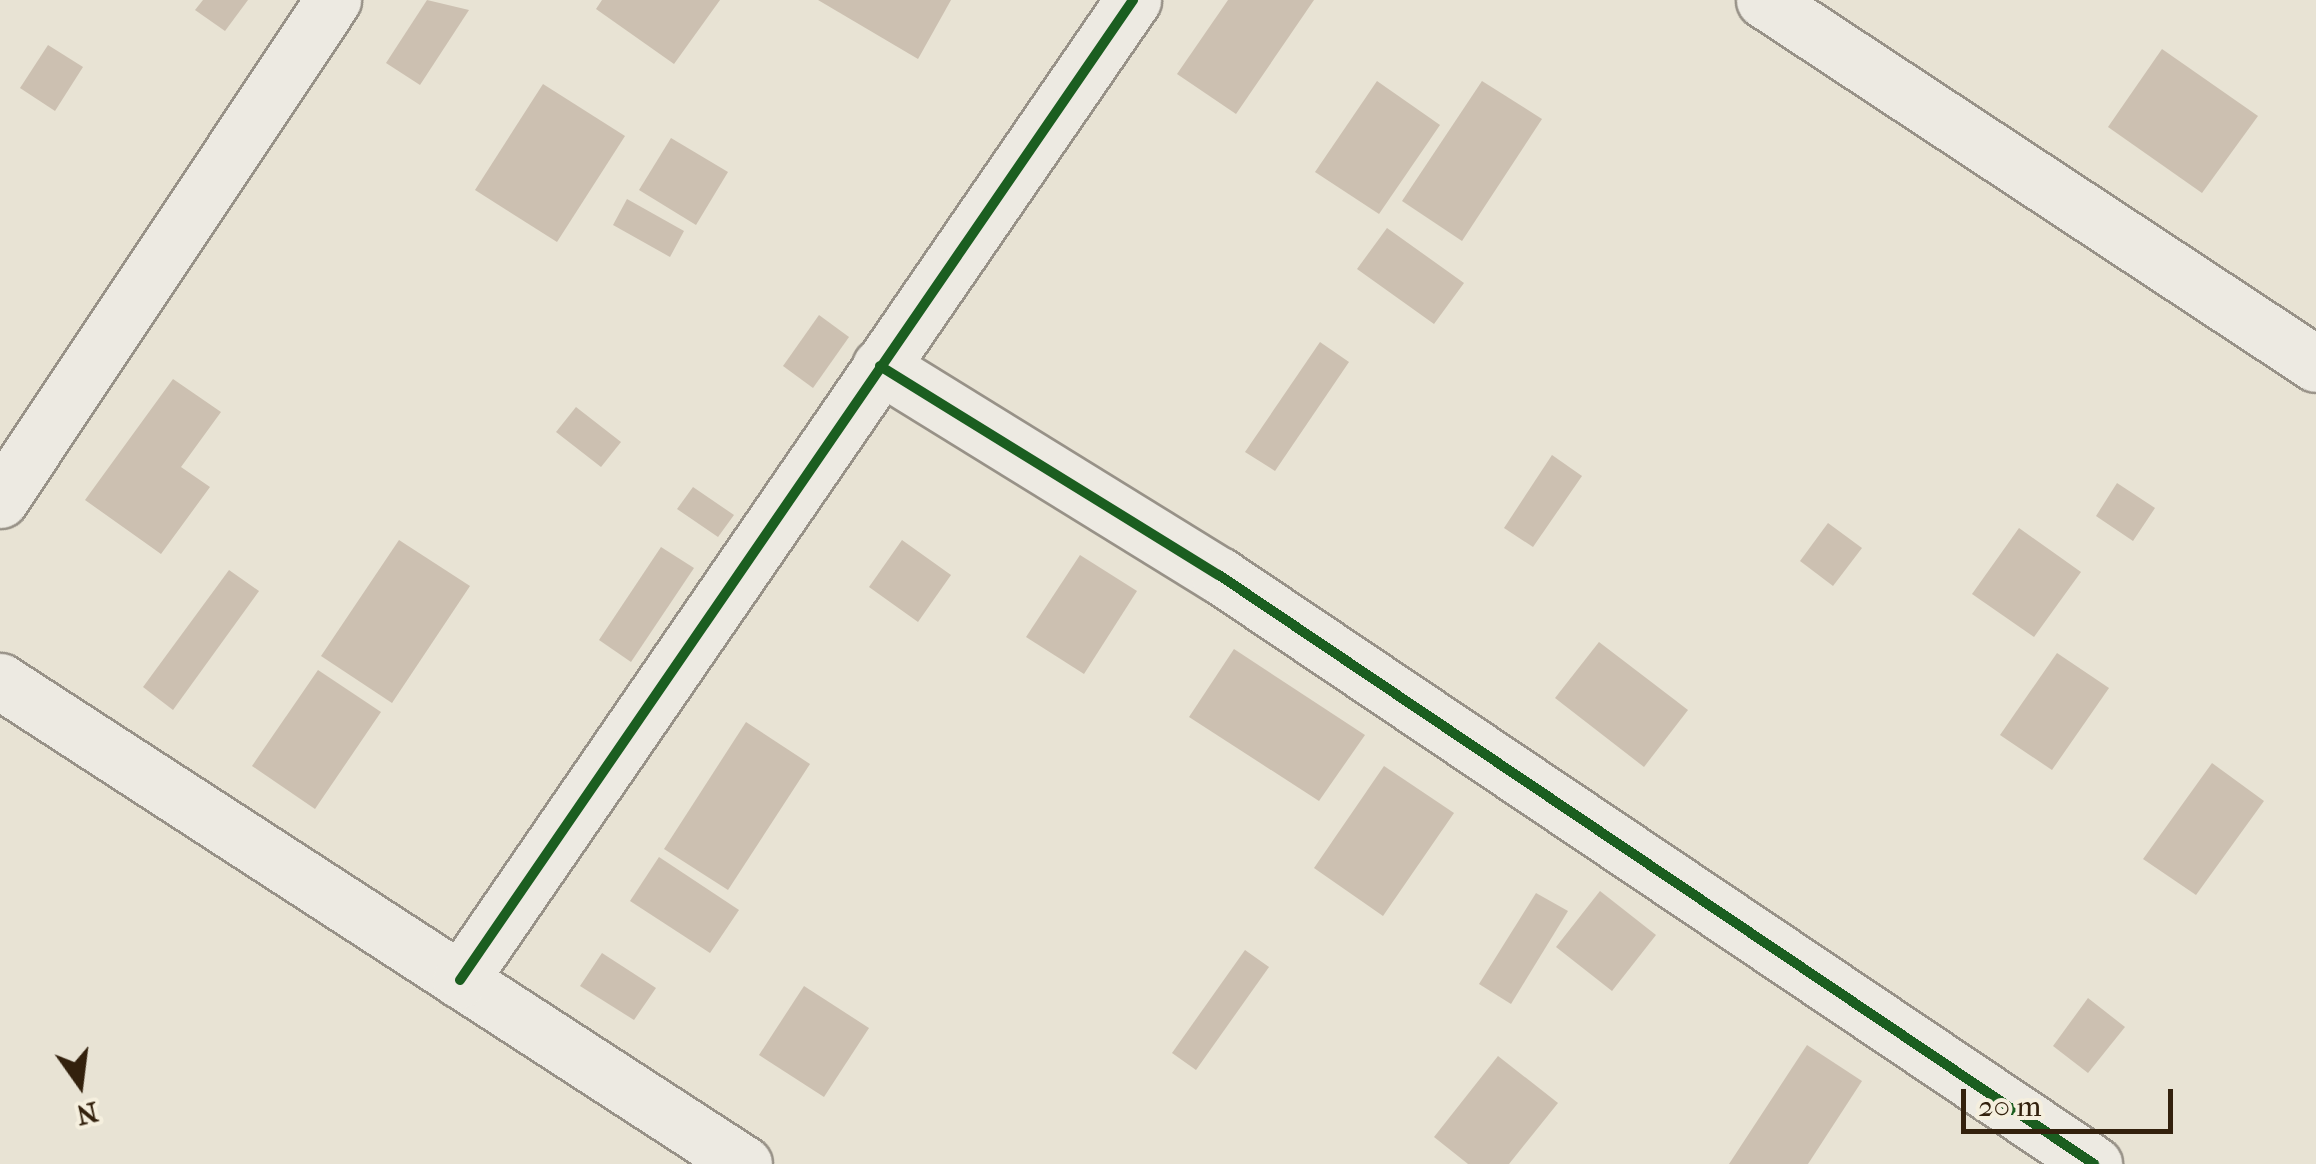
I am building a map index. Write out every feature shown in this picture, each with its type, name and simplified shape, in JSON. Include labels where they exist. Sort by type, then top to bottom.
[{"type":"street","points":[[0,500],[333,0]]},
{"type":"street","points":[[460,980],[1133,0]]},
{"type":"street","points":[[1764,0],[2316,364]]},
{"type":"street","points":[[880,366],[1219,575],[2094,1164]]},
{"type":"street","points":[[0,681],[744,1164]]},
{"type":"building","points":[[203,0],[248,0],[225,31],[195,10]]},
{"type":"building","points":[[427,0],[469,10],[420,85],[386,63]]},
{"type":"building","points":[[602,0],[720,0],[674,64],[596,9]]},
{"type":"building","points":[[818,0],[951,0],[918,59]]},
{"type":"building","points":[[1228,0],[1314,0],[1236,114],[1177,74]]},
{"type":"building","points":[[48,45],[83,67],[55,111],[20,88]]},
{"type":"building","points":[[2162,49],[2258,116],[2202,193],[2108,127]]},
{"type":"building","points":[[1377,81],[1440,125],[1379,214],[1315,172]]},
{"type":"building","points":[[1482,81],[1542,119],[1462,241],[1402,201]]},
{"type":"building","points":[[543,84],[625,136],[557,242],[475,190]]},
{"type":"building","points":[[671,138],[728,172],[696,225],[639,190]]},
{"type":"building","points":[[627,199],[684,231],[670,257],[613,225]]},
{"type":"building","points":[[1387,228],[1464,283],[1434,324],[1357,269]]},
{"type":"building","points":[[819,315],[849,337],[813,388],[783,366]]},
{"type":"building","points":[[1320,342],[1349,362],[1275,471],[1245,452]]},
{"type":"building","points":[[173,379],[221,412],[181,467],[210,487],[161,554],[85,500]]},
{"type":"building","points":[[576,407],[621,442],[601,467],[556,432]]},
{"type":"building","points":[[1552,455],[1582,476],[1533,547],[1504,528]]},
{"type":"building","points":[[2117,483],[2155,508],[2133,541],[2096,516]]},
{"type":"building","points":[[693,487],[734,515],[718,537],[677,509]]},
{"type":"building","points":[[1828,523],[1862,548],[1833,586],[1800,561]]},
{"type":"building","points":[[2019,528],[2081,572],[2034,637],[1972,594]]},
{"type":"building","points":[[399,540],[470,586],[392,703],[321,656]]},
{"type":"building","points":[[902,540],[951,575],[918,622],[869,587]]},
{"type":"building","points":[[661,547],[694,568],[631,662],[599,640]]},
{"type":"building","points":[[1080,555],[1137,591],[1084,674],[1026,637]]},
{"type":"building","points":[[229,570],[259,591],[173,710],[143,687]]},
{"type":"building","points":[[1599,642],[1688,710],[1644,767],[1555,698]]},
{"type":"building","points":[[1234,649],[1365,735],[1319,801],[1189,717]]},
{"type":"building","points":[[2057,653],[2109,688],[2052,770],[2000,735]]},
{"type":"building","points":[[318,670],[381,712],[315,809],[252,766]]},
{"type":"building","points":[[746,722],[810,764],[728,890],[664,849]]},
{"type":"building","points":[[2212,763],[2264,801],[2196,895],[2143,859]]},
{"type":"building","points":[[1384,766],[1454,813],[1383,916],[1314,868]]},
{"type":"building","points":[[659,857],[739,910],[710,953],[630,901]]},
{"type":"building","points":[[1600,891],[1656,935],[1612,991],[1556,947]]},
{"type":"building","points":[[1536,893],[1568,911],[1511,1004],[1479,984]]},
{"type":"building","points":[[1245,950],[1269,967],[1196,1070],[1172,1053]]},
{"type":"building","points":[[602,953],[656,988],[634,1020],[580,986]]},
{"type":"building","points":[[804,986],[869,1028],[824,1097],[759,1055]]},
{"type":"building","points":[[2088,998],[2125,1027],[2088,1073],[2053,1046]]},
{"type":"building","points":[[1807,1045],[1862,1081],[1808,1164],[1729,1164]]},
{"type":"building","points":[[1498,1056],[1558,1103],[1509,1164],[1468,1164],[1434,1137]]},
{"type":"cycle path","points":[[460,980],[1133,0]]},
{"type":"cycle path","points":[[880,366],[1219,575],[2094,1164]]}]
